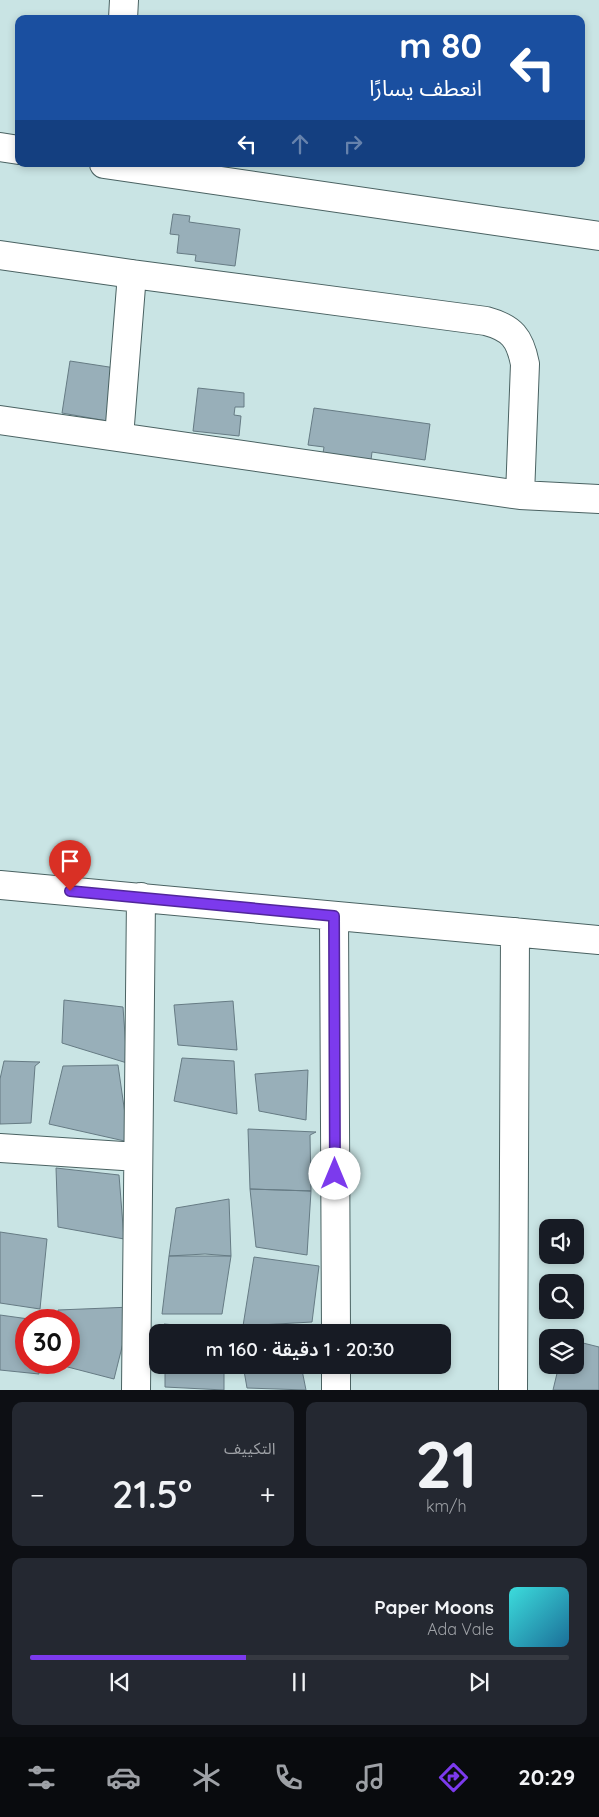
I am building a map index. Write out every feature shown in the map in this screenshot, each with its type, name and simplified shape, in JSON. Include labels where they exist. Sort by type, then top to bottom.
[{"type":"street","points":[[123,15],[124,0]]},
{"type":"street","points":[[0,147],[15,149]]},
{"type":"street","points":[[129,167],[599,236]]},
{"type":"street","points":[[0,255],[501,325],[514,335],[522,348],[525,364],[520,495]]},
{"type":"street","points":[[119,437],[132,274]]},
{"type":"street","points":[[0,420],[520,495],[599,499]]},
{"type":"street","points":[[0,885],[599,940]]},
{"type":"street","points":[[136,1390],[141,898]]},
{"type":"street","points":[[334,916],[336,1324]]},
{"type":"street","points":[[513,1390],[515,932]]},
{"type":"street","points":[[0,1148],[138,1157]]},
{"type":"street","points":[[336,1374],[336,1390]]},
{"type":"building","points":[[173,214],[190,216],[189,222],[240,229],[235,266],[195,261],[196,255],[177,253],[179,235],[170,234]]},
{"type":"building","points":[[70,361],[122,369],[113,422],[62,413]]},
{"type":"building","points":[[198,388],[244,393],[244,407],[235,407],[234,415],[241,416],[239,436],[193,431]]},
{"type":"building","points":[[314,408],[430,424],[425,460],[372,452],[371,460],[323,453],[324,447],[308,445]]},
{"type":"building","points":[[64,1000],[123,1007],[127,1063],[62,1043]]},
{"type":"building","points":[[233,1001],[237,1050],[178,1045],[174,1005]]},
{"type":"building","points":[[182,1058],[234,1061],[237,1114],[174,1101]]},
{"type":"building","points":[[4,1061],[40,1062],[35,1066],[31,1123],[0,1124],[0,1079]]},
{"type":"building","points":[[118,1065],[129,1142],[49,1124],[63,1066]]},
{"type":"building","points":[[308,1070],[306,1120],[259,1111],[255,1074]]},
{"type":"building","points":[[248,1129],[316,1132],[310,1135],[311,1191],[250,1189]]},
{"type":"building","points":[[56,1168],[119,1175],[124,1239],[58,1227]]},
{"type":"building","points":[[250,1189],[311,1191],[307,1255],[256,1247]]},
{"type":"building","points":[[229,1199],[231,1256],[205,1254],[169,1256],[176,1208]]},
{"type":"building","points":[[0,1232],[47,1239],[40,1309],[0,1303]]},
{"type":"building","points":[[169,1256],[231,1256],[222,1314],[162,1314]]},
{"type":"building","points":[[254,1257],[319,1266],[312,1322],[243,1324]]},
{"type":"building","points":[[132,1307],[114,1379],[80,1370],[80,1309]]},
{"type":"building","points":[[0,1315],[15,1317],[15,1372],[0,1370]]},
{"type":"building","points":[[584,1343],[599,1347],[599,1390],[553,1390],[557,1374],[584,1374]]},
{"type":"building","points":[[165,1374],[224,1374],[224,1390],[165,1387]]},
{"type":"building","points":[[245,1374],[303,1374],[306,1390],[247,1388]]},
{"type":"route","points":[[70,891],[334,916],[335,1174]]}]
